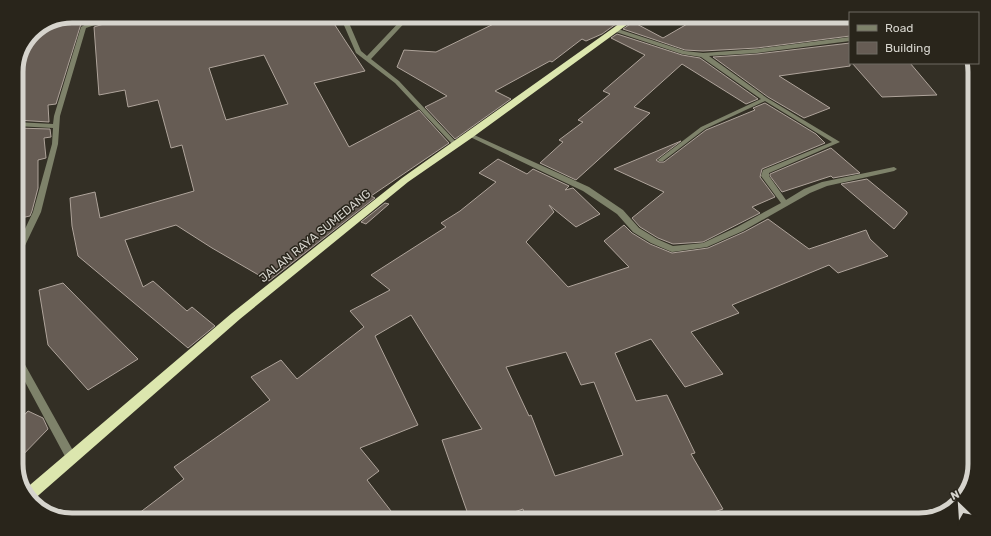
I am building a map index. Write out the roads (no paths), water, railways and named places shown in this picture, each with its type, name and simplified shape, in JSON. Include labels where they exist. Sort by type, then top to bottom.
[{"type":"highway","name":"JALAN RAYA SUMEDANG","points":[[32,492],[236,316],[404,180],[470,135],[625,23]]},
{"type":"street","points":[[23,241],[37,212],[55,144],[57,116],[84,27],[94,23]]},
{"type":"street","points":[[346,23],[358,52],[397,82],[455,144]]},
{"type":"street","points":[[367,59],[384,45],[390,35],[401,23]]},
{"type":"street","points":[[615,30],[684,53],[702,55],[757,51],[849,39]]},
{"type":"street","points":[[702,55],[765,99],[837,142],[765,172],[765,176],[786,204]]},
{"type":"street","points":[[661,160],[703,128],[765,99]]},
{"type":"street","points":[[23,124],[56,126]]},
{"type":"street","points":[[470,135],[586,188],[620,212],[636,230],[654,241],[672,249],[704,245],[740,229],[786,204],[806,191],[825,184],[894,169]]},
{"type":"street","points":[[23,369],[72,458]]}]
